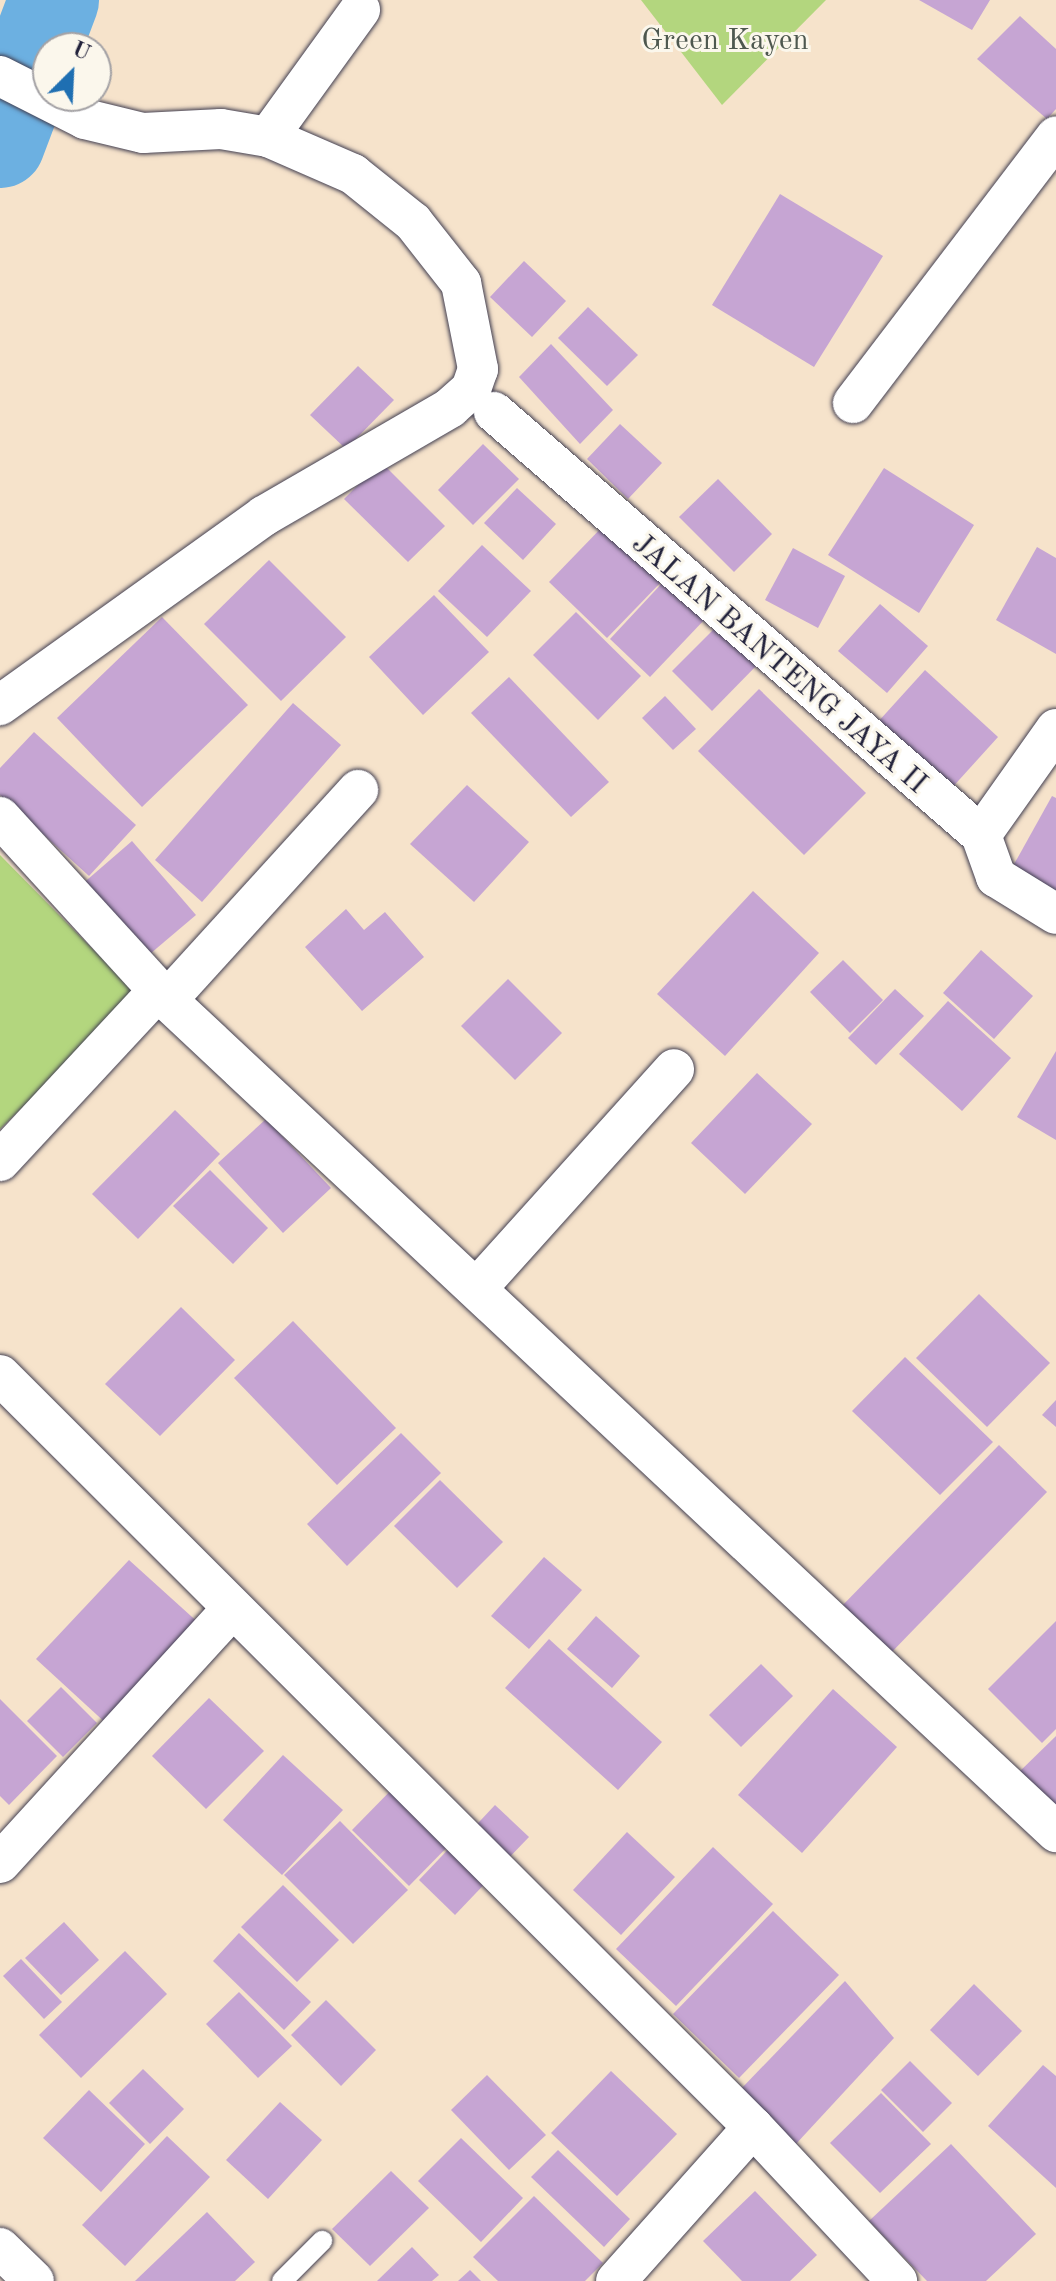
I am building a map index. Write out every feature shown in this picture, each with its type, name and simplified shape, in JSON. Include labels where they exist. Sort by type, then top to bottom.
[{"type":"street","points":[[268,137],[360,10]]},
{"type":"street","points":[[0,76],[85,119],[143,133],[221,129],[268,137],[353,174],[438,250],[461,283],[473,323],[478,369],[471,389],[264,516],[0,705]]},
{"type":"street","points":[[853,403],[1056,137]]},
{"type":"street","name":"JALAN BANTENG JAYA II","points":[[494,412],[981,835],[996,877],[1056,914]]},
{"type":"street","points":[[981,835],[1056,729]]},
{"type":"street","points":[[0,1161],[358,790]]},
{"type":"street","points":[[0,817],[163,995],[1056,1832]]},
{"type":"street","points":[[478,1287],[674,1069]]},
{"type":"street","points":[[0,1375],[753,2127],[897,2281]]},
{"type":"street","points":[[0,1863],[233,1608]]},
{"type":"street","points":[[616,2281],[753,2127]]},
{"type":"street","points":[[0,2248],[34,2281]]},
{"type":"lane","points":[[282,2281],[322,2241]]},
{"type":"green space","name":"Green Kayen","points":[[641,0],[826,0],[722,105]]},
{"type":"green space","points":[[0,855],[138,995],[0,1129]]},
{"type":"building","points":[[919,0],[990,0],[972,30]]},
{"type":"building","points":[[1020,16],[1056,49],[1056,109],[1047,119],[977,59]]},
{"type":"building","points":[[780,194],[883,256],[814,367],[712,305]]},
{"type":"building","points":[[524,261],[566,301],[532,337],[490,297]]},
{"type":"building","points":[[588,307],[638,355],[607,386],[558,338]]},
{"type":"building","points":[[551,344],[613,410],[580,444],[519,377]]},
{"type":"building","points":[[358,366],[394,400],[346,449],[310,415]]},
{"type":"building","points":[[620,424],[662,463],[628,499],[587,459]]},
{"type":"building","points":[[483,444],[519,479],[473,525],[438,490]]},
{"type":"building","points":[[381,462],[445,526],[408,562],[344,499]]},
{"type":"building","points":[[884,468],[974,525],[919,613],[828,555]]},
{"type":"building","points":[[718,479],[772,534],[734,572],[679,517]]},
{"type":"building","points":[[517,488],[556,524],[523,560],[484,523]]},
{"type":"building","points":[[607,522],[666,577],[607,638],[549,582]]},
{"type":"building","points":[[482,545],[531,591],[487,637],[438,591]]},
{"type":"building","points":[[1037,547],[1056,558],[1056,654],[996,620]]},
{"type":"building","points":[[793,548],[845,576],[818,628],[765,600]]},
{"type":"building","points":[[269,560],[346,637],[281,701],[204,624]]},
{"type":"building","points":[[665,580],[706,618],[650,677],[610,639]]},
{"type":"building","points":[[434,595],[489,652],[423,715],[369,657]]},
{"type":"building","points":[[880,604],[928,646],[887,693],[838,651]]},
{"type":"building","points":[[576,612],[641,676],[598,720],[533,655]]},
{"type":"building","points":[[162,617],[248,705],[142,807],[57,718]]},
{"type":"building","points":[[719,624],[759,663],[712,711],[672,671]]},
{"type":"building","points":[[925,670],[998,737],[950,790],[877,723]]},
{"type":"building","points":[[509,677],[609,782],[571,817],[471,713]]},
{"type":"building","points":[[759,689],[866,793],[804,855],[698,751]]},
{"type":"building","points":[[665,696],[696,729],[673,750],[642,718]]},
{"type":"building","points":[[293,703],[341,745],[202,902],[155,860]]},
{"type":"building","points":[[34,732],[136,825],[89,876],[0,795],[0,768]]},
{"type":"building","points":[[467,785],[529,842],[474,902],[410,844]]},
{"type":"building","points":[[1052,796],[1056,798],[1056,902],[1008,875]]},
{"type":"building","points":[[132,841],[196,915],[144,959],[80,886]]},
{"type":"building","points":[[753,891],[819,953],[725,1056],[657,994]]},
{"type":"building","points":[[346,909],[364,930],[385,912],[424,957],[362,1011],[305,947]]},
{"type":"building","points":[[981,950],[1033,996],[994,1039],[943,993]]},
{"type":"building","points":[[843,960],[883,1000],[850,1033],[810,992]]},
{"type":"building","points":[[508,979],[562,1033],[515,1080],[461,1026]]},
{"type":"building","points":[[895,989],[924,1016],[876,1065],[848,1038]]},
{"type":"building","points":[[948,1001],[1011,1058],[962,1111],[899,1054]]},
{"type":"building","points":[[1056,1051],[1056,1140],[1017,1117]]},
{"type":"building","points":[[757,1073],[812,1124],[745,1194],[691,1143]]},
{"type":"building","points":[[175,1110],[220,1154],[138,1239],[92,1194]]},
{"type":"building","points":[[266,1119],[331,1188],[283,1233],[218,1163]]},
{"type":"building","points":[[210,1170],[268,1228],[233,1264],[173,1206]]},
{"type":"building","points":[[979,1294],[1050,1363],[987,1427],[916,1358]]},
{"type":"building","points":[[181,1307],[235,1360],[160,1436],[105,1384]]},
{"type":"building","points":[[293,1321],[396,1428],[337,1485],[234,1378]]},
{"type":"building","points":[[905,1357],[993,1442],[940,1495],[852,1411]]},
{"type":"building","points":[[1056,1400],[1056,1427],[1042,1415]]},
{"type":"building","points":[[401,1433],[441,1473],[347,1566],[307,1524]]},
{"type":"building","points":[[999,1445],[1047,1492],[887,1657],[838,1610]]},
{"type":"building","points":[[440,1480],[503,1542],[457,1588],[394,1526]]},
{"type":"building","points":[[544,1557],[582,1590],[529,1649],[491,1616]]},
{"type":"building","points":[[129,1560],[202,1626],[109,1726],[36,1659]]},
{"type":"building","points":[[596,1616],[640,1656],[612,1688],[567,1649]]},
{"type":"building","points":[[1056,1621],[1056,1729],[1042,1743],[988,1689]]},
{"type":"building","points":[[549,1639],[662,1742],[618,1790],[505,1688]]},
{"type":"building","points":[[761,1664],[793,1696],[741,1747],[709,1715]]},
{"type":"building","points":[[61,1687],[97,1723],[63,1757],[27,1721]]},
{"type":"building","points":[[833,1689],[897,1747],[802,1853],[738,1795]]},
{"type":"building","points":[[209,1698],[264,1751],[206,1809],[152,1756]]},
{"type":"building","points":[[0,1699],[57,1756],[9,1805],[0,1796]]},
{"type":"building","points":[[1056,1736],[1056,1815],[1016,1775]]},
{"type":"building","points":[[283,1755],[343,1810],[282,1875],[223,1820]]},
{"type":"building","points":[[402,1779],[459,1835],[409,1886],[352,1830]]},
{"type":"building","points":[[495,1805],[529,1837],[499,1868],[465,1837]]},
{"type":"building","points":[[340,1821],[408,1890],[353,1944],[284,1875]]},
{"type":"building","points":[[627,1832],[675,1877],[621,1935],[573,1890]]},
{"type":"building","points":[[459,1838],[495,1873],[455,1915],[419,1880]]},
{"type":"building","points":[[713,1847],[773,1904],[676,2006],[616,1949]]},
{"type":"building","points":[[283,1885],[339,1940],[297,1982],[241,1927]]},
{"type":"building","points":[[773,1911],[839,1975],[739,2078],[673,2014]]},
{"type":"building","points":[[64,1922],[99,1960],[61,1995],[25,1958]]},
{"type":"building","points":[[239,1933],[311,2002],[284,2030],[213,1961]]},
{"type":"building","points":[[125,1951],[167,1994],[81,2078],[39,2035]]},
{"type":"building","points":[[21,1959],[62,2002],[44,2019],[3,1976]]},
{"type":"building","points":[[845,1981],[894,2038],[795,2145],[739,2091]]},
{"type":"building","points":[[974,1984],[1022,2031],[978,2076],[930,2030]]},
{"type":"building","points":[[239,1992],[292,2046],[258,2078],[206,2024]]},
{"type":"building","points":[[326,2000],[376,2050],[341,2086],[291,2035]]},
{"type":"building","points":[[910,2061],[952,2103],[923,2132],[881,2090]]},
{"type":"building","points":[[1043,2065],[1056,2076],[1056,2188],[988,2126]]},
{"type":"building","points":[[143,2069],[184,2109],[150,2144],[109,2103]]},
{"type":"building","points":[[611,2071],[677,2134],[617,2196],[551,2133]]},
{"type":"building","points":[[487,2075],[546,2135],[509,2170],[451,2110]]},
{"type":"building","points":[[89,2090],[145,2144],[101,2192],[43,2138]]},
{"type":"building","points":[[881,2093],[931,2144],[880,2193],[830,2143]]},
{"type":"building","points":[[280,2102],[322,2140],[268,2199],[226,2160]]},
{"type":"building","points":[[167,2136],[210,2177],[125,2266],[82,2225]]},
{"type":"building","points":[[461,2138],[523,2198],[481,2242],[418,2181]]},
{"type":"building","points":[[951,2144],[1036,2234],[986,2281],[927,2281],[869,2221]]},
{"type":"building","points":[[558,2150],[630,2219],[604,2247],[531,2177]]},
{"type":"building","points":[[391,2171],[429,2208],[370,2266],[332,2229]]},
{"type":"building","points":[[755,2191],[817,2255],[790,2281],[742,2281],[703,2241]]},
{"type":"building","points":[[534,2196],[603,2263],[585,2281],[498,2281],[473,2257]]},
{"type":"building","points":[[207,2212],[255,2262],[235,2281],[135,2281]]},
{"type":"building","points":[[412,2247],[439,2275],[432,2281],[377,2281]]},
{"type":"building","points":[[470,2270],[481,2281],[458,2281]]},
{"type":"waterway","points":[[0,143],[54,0]]}]
